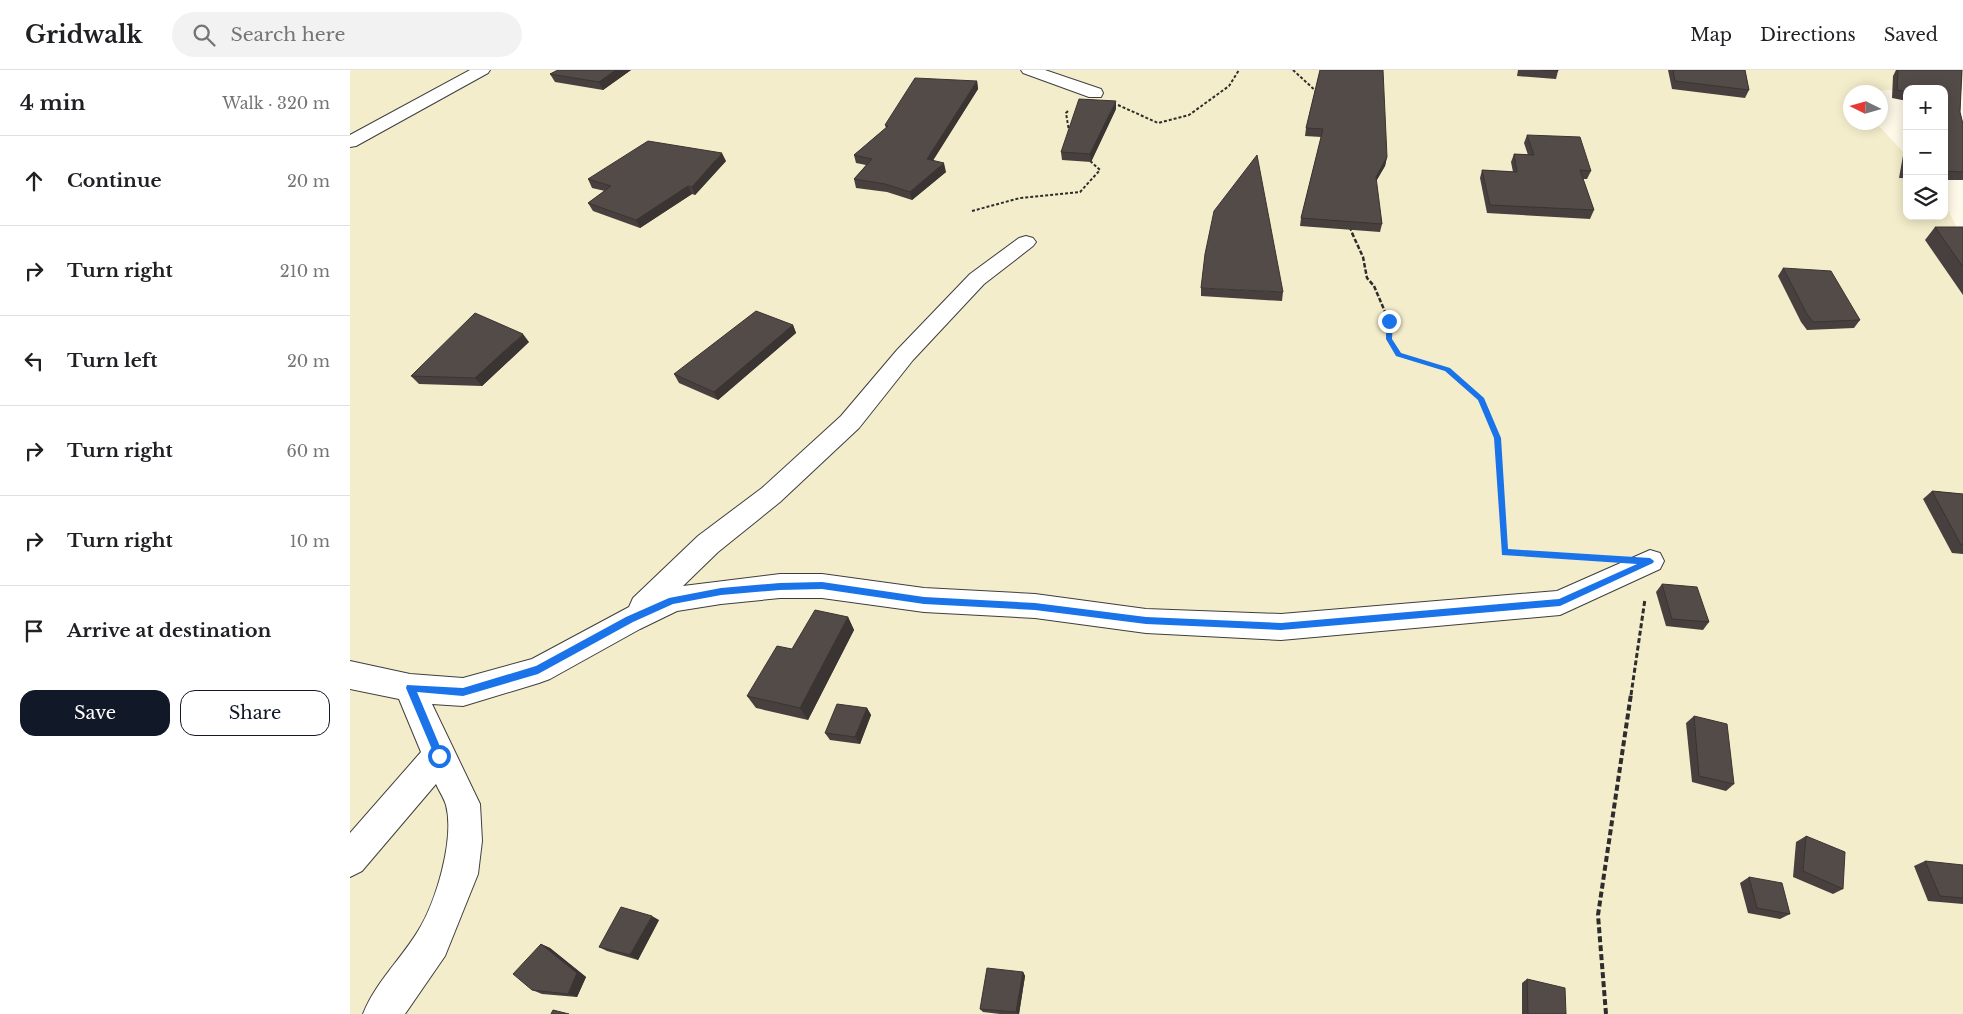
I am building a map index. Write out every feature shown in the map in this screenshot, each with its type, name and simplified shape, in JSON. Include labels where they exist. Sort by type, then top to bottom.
[{"type":"street","points":[[350,142],[482,70]]},
{"type":"street","points":[[1029,70],[1095,93]]},
{"type":"street","points":[[630,620],[708,544],[771,495],[850,422],[905,355],[977,280],[1026,242]]},
{"type":"street","points":[[350,675],[371,678],[410,688],[463,692],[538,670],[630,620],[672,600],[713,593],[780,586],[822,586],[924,600],[1035,606],[1146,621],[1281,627],[1560,603],[1650,561]]},
{"type":"street","points":[[382,1014],[432,943],[460,874],[464,841],[463,804],[439,756],[410,688]]},
{"type":"street","points":[[350,858],[439,756]]},
{"type":"path","points":[[1070,133],[1066,113],[1095,93],[1158,123],[1189,115],[1229,86],[1239,70]]},
{"type":"path","points":[[1294,70],[1321,96]]},
{"type":"path","points":[[972,211],[1020,198],[1080,192],[1100,170],[1088,159]]},
{"type":"path","points":[[1345,220],[1354,234],[1367,278],[1374,286],[1389,321],[1389,339],[1399,355],[1448,370],[1481,398],[1498,438],[1504,552],[1592,558]]},
{"type":"path","points":[[1606,1014],[1598,915],[1650,561]]},
{"type":"shaded area","points":[[350,70],[1963,70],[1963,82],[1942,85],[1903,85],[1903,90],[1888,90],[1888,85],[1843,85],[1843,130],[1883,130],[1903,152],[1903,220],[1948,220],[1948,210],[1963,240],[1963,1014],[350,1014]]},
{"type":"building","points":[[558,70],[616,70],[599,82],[550,74]]},
{"type":"building","points":[[1320,70],[1383,70],[1387,157],[1376,177],[1382,224],[1301,218],[1323,129],[1306,128]]},
{"type":"building","points":[[1673,70],[1745,70],[1749,90],[1675,81]]},
{"type":"building","points":[[1898,70],[1962,70],[1960,112],[1963,124],[1963,172],[1948,171],[1948,85],[1903,85],[1903,91],[1897,90]]},
{"type":"building","points":[[915,78],[977,81],[927,159],[944,163],[910,192],[885,184],[854,179],[872,159],[854,155],[888,126],[885,125]]},
{"type":"building","points":[[1079,99],[1116,101],[1090,154],[1061,152]]},
{"type":"building","points":[[1527,135],[1580,137],[1591,171],[1580,170],[1594,210],[1490,205],[1482,170],[1517,172],[1514,154],[1534,155]]},
{"type":"building","points":[[648,141],[722,153],[692,187],[688,186],[636,220],[588,203],[611,186],[588,179]]},
{"type":"building","points":[[1257,155],[1283,292],[1201,288],[1205,254],[1214,211]]},
{"type":"building","points":[[1935,227],[1963,227],[1963,267]]},
{"type":"building","points":[[1783,268],[1831,271],[1860,320],[1813,322]]},
{"type":"building","points":[[756,311],[793,325],[714,392],[674,374]]},
{"type":"building","points":[[475,313],[523,334],[475,378],[411,376]]},
{"type":"building","points":[[1932,491],[1963,494],[1963,545],[1961,545]]},
{"type":"building","points":[[1662,584],[1697,587],[1709,622],[1672,619]]},
{"type":"building","points":[[815,610],[848,617],[800,708],[747,696],[777,646],[792,649]]},
{"type":"building","points":[[837,704],[867,708],[855,737],[825,733]]},
{"type":"building","points":[[1694,716],[1727,724],[1734,784],[1699,776]]},
{"type":"building","points":[[1806,836],[1845,852],[1843,889],[1803,871]]},
{"type":"building","points":[[1925,861],[1963,865],[1963,898],[1940,896]]},
{"type":"building","points":[[1749,877],[1782,883],[1790,914],[1757,908]]},
{"type":"building","points":[[621,907],[652,916],[630,955],[599,947]]},
{"type":"building","points":[[541,944],[577,973],[568,994],[532,990],[513,974]]},
{"type":"building","points":[[987,968],[1023,972],[1016,1012],[980,1009]]},
{"type":"building","points":[[1527,979],[1565,988],[1566,1014],[1528,1014]]},
{"type":"building","points":[[553,1010],[569,1014],[551,1014]]},
{"type":"route","points":[[439,756],[410,688],[463,692],[538,670],[630,620],[672,600],[721,592],[780,586],[822,586],[924,600],[1035,606],[1146,621],[1281,627],[1560,603],[1650,561],[1504,552],[1498,438],[1481,398],[1448,370],[1399,355],[1389,339],[1389,321]]}]
